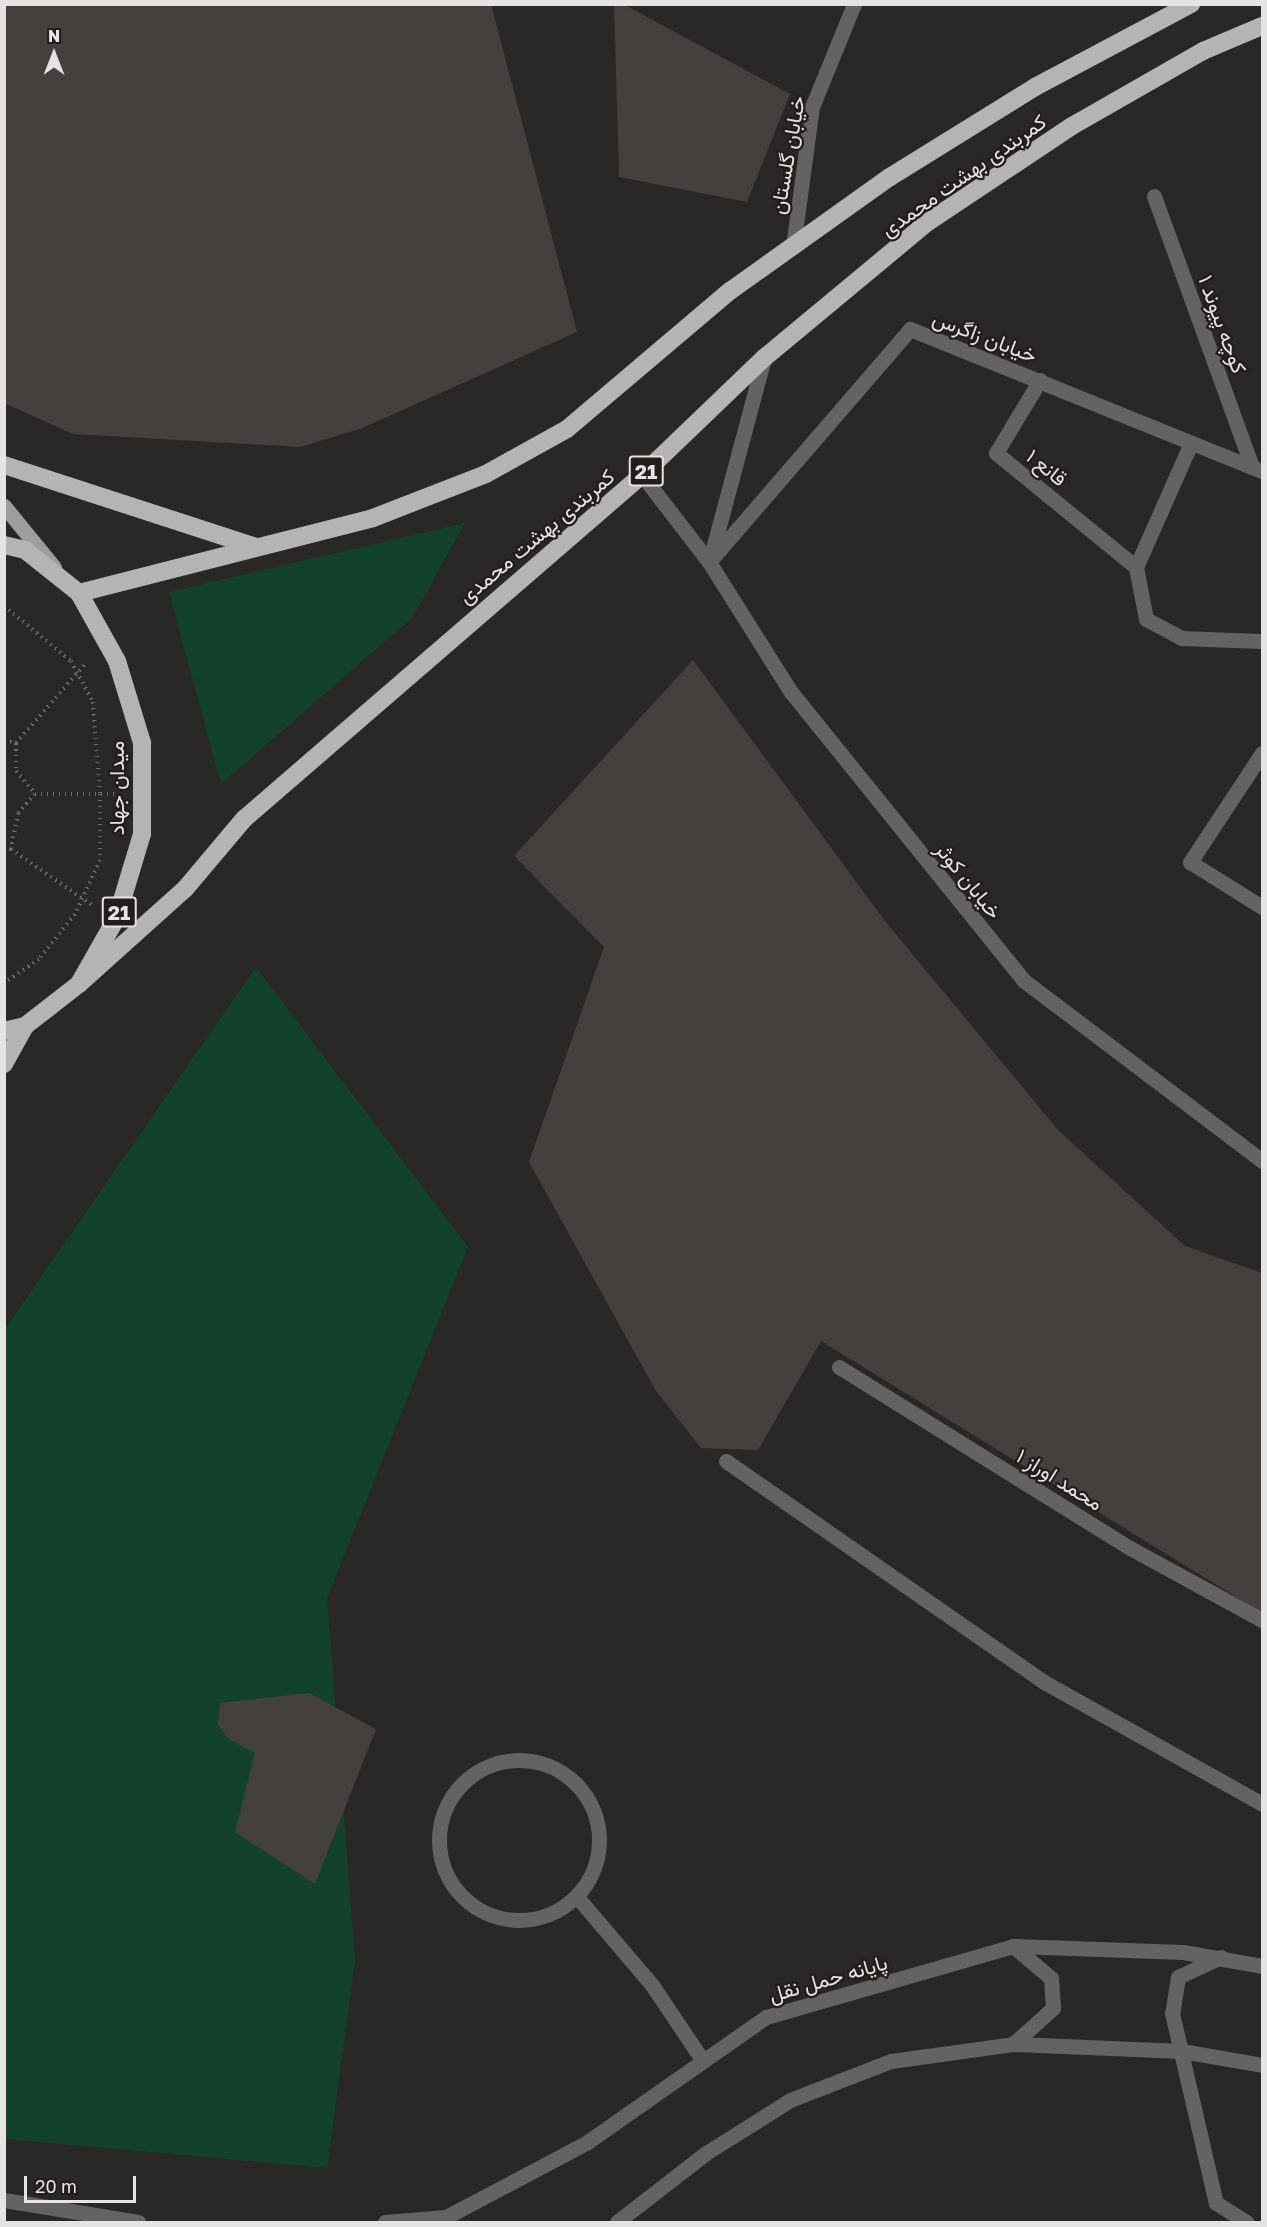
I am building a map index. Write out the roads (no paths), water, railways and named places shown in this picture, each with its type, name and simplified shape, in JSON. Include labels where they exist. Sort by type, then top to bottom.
[{"type":"highway","name":"کمربندی بهشت محمدی","points":[[72,587],[257,547],[373,518],[486,474],[547,440],[793,247],[890,177],[1035,87],[1191,4]]},
{"type":"highway","name":"کمربندی بهشت محمدی","points":[[79,984],[185,889],[244,819],[642,475],[764,358],[928,222],[1063,132],[1203,51],[1263,26]]},
{"type":"highway","points":[[4,465],[257,547]]},
{"type":"highway","name":"میدان جهاد","points":[[4,545],[24,550],[72,587],[108,643],[142,743],[142,834],[117,917],[79,984],[24,1026],[4,1031]]},
{"type":"highway","name":"21","points":[[4,1064],[24,1026]]},
{"type":"main road","points":[[4,506],[72,587]]},
{"type":"street","name":"خیابان گلستان","points":[[793,247],[812,107],[854,4]]},
{"type":"street","name":"کوچه پیوند ۱","points":[[1154,196],[1257,469]]},
{"type":"street","name":"خیابان زاگرس","points":[[709,562],[910,329],[1257,469]]},
{"type":"street","points":[[709,562],[764,358]]},
{"type":"street","name":"قانع ۱","points":[[1040,380],[996,453],[1136,567]]},
{"type":"street","points":[[1191,443],[1136,567],[1146,620],[1181,638],[1262,639]]},
{"type":"street","name":"خیابان کوثر","points":[[642,475],[709,562],[791,692],[1023,980],[1263,1161]]},
{"type":"street","points":[[1263,753],[1190,862],[1263,907]]},
{"type":"street","name":"محمد اوراز ۱","points":[[839,1366],[1130,1548],[1263,1620]]},
{"type":"street","points":[[726,1461],[1044,1682],[1263,1804]]},
{"type":"street","points":[[534,1761],[563,1772],[587,1795],[600,1824],[598,1861],[578,1898],[548,1916],[520,1922],[488,1916],[461,1897],[445,1875],[438,1841],[443,1811],[457,1788],[497,1762],[534,1761]]},
{"type":"street","points":[[578,1898],[652,1985],[701,2058]]},
{"type":"street","points":[[1013,1946],[1052,1978],[1053,2008],[1013,2044]]},
{"type":"street","name":"پایانه حمل نقل","points":[[385,2223],[446,2217],[586,2143],[701,2058],[766,2017],[1013,1946],[1224,1955],[1263,1966]]},
{"type":"street","points":[[1224,1955],[1178,1977],[1172,2013],[1216,2203],[1246,2223]]},
{"type":"street","points":[[617,2223],[706,2153],[790,2100],[891,2061],[1013,2044],[1182,2051],[1263,2065]]},
{"type":"street","points":[[4,2200],[138,2223]]}]
